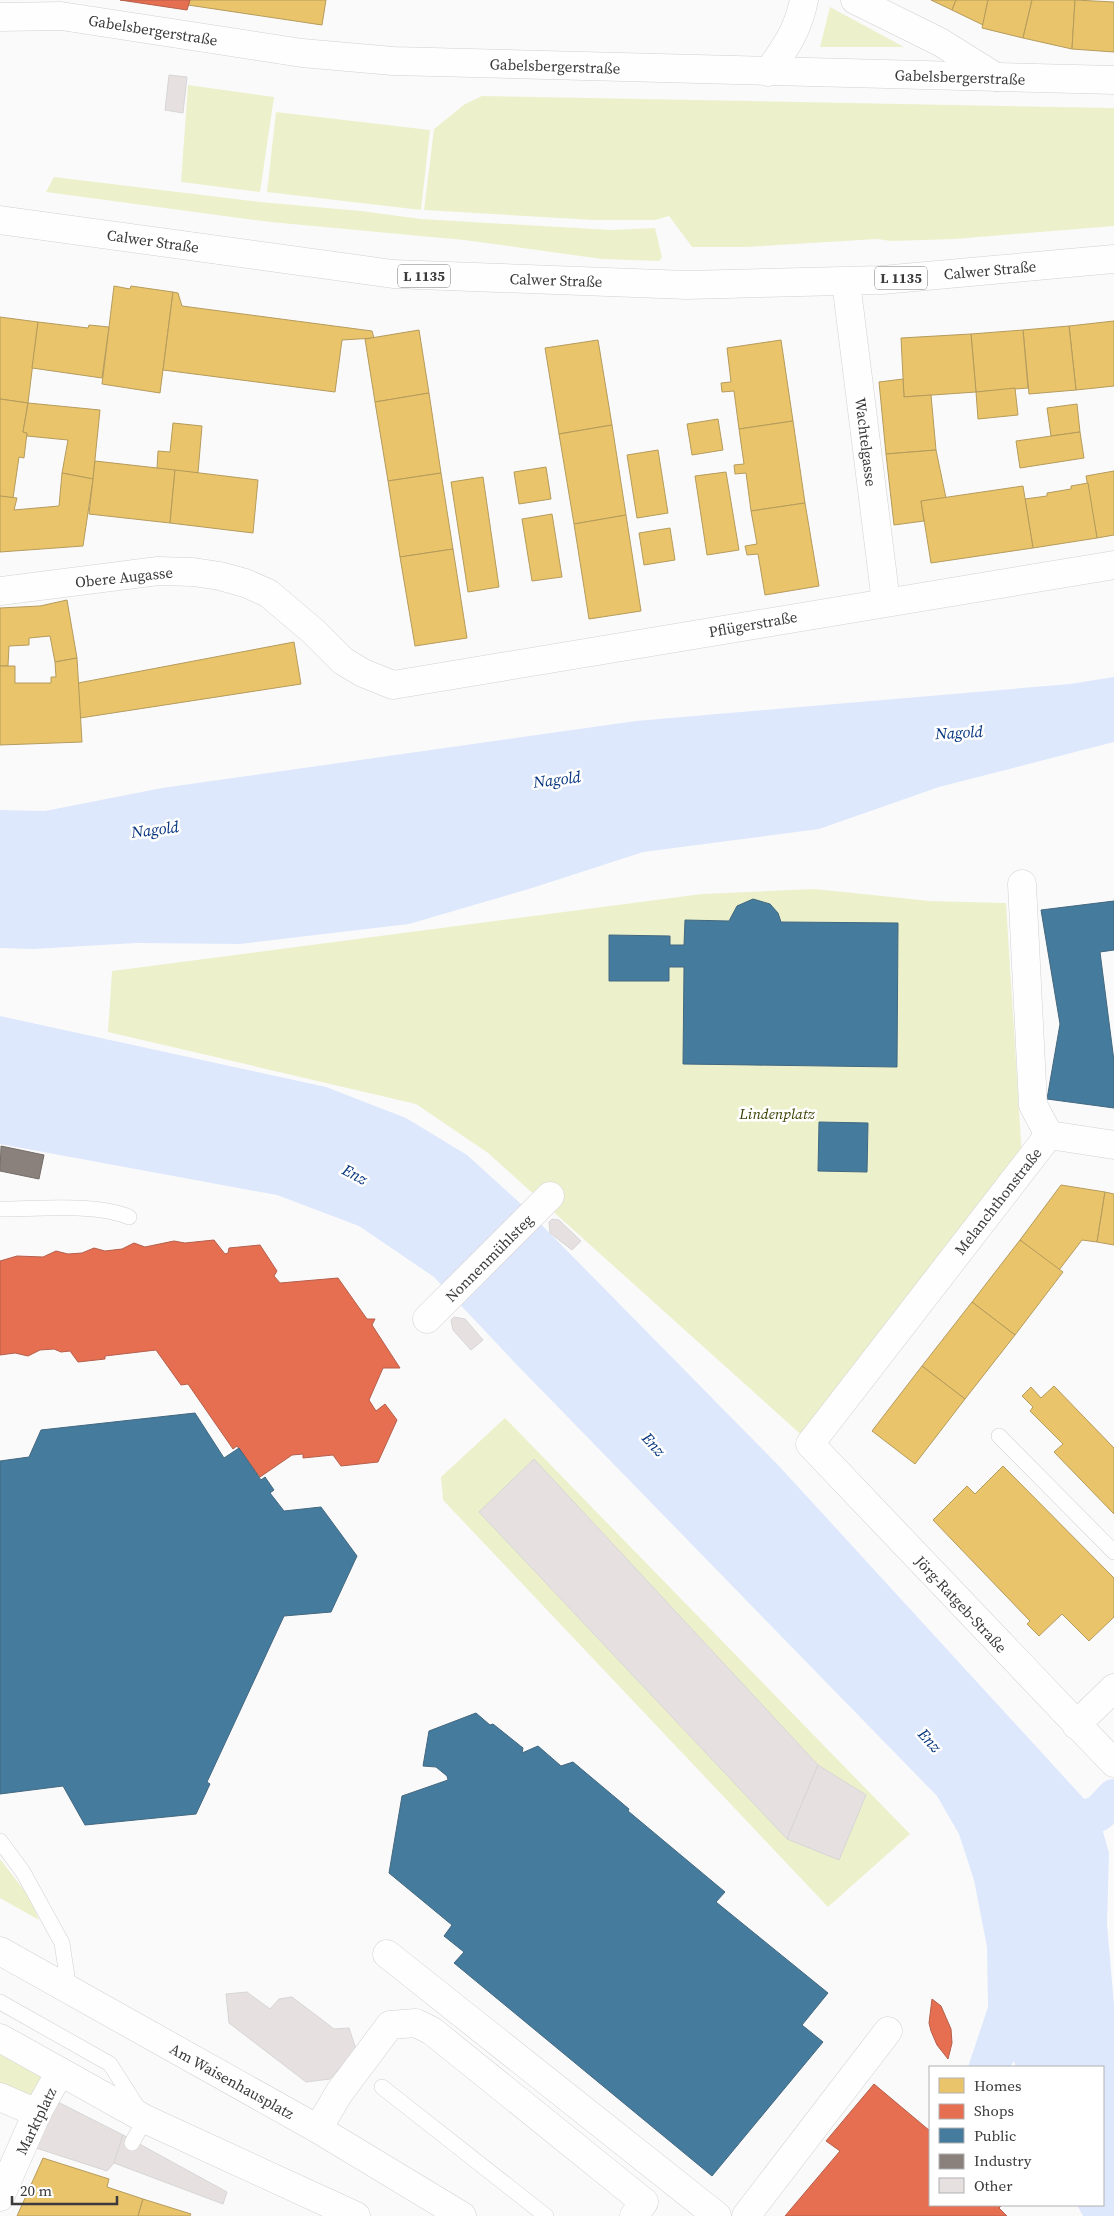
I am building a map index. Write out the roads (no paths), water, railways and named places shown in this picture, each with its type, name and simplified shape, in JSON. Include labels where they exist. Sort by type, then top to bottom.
[{"type":"street","points":[[768,72],[789,43],[799,24],[804,0]]},
{"type":"street","points":[[855,0],[940,42],[998,78]]},
{"type":"street","name":"Gabelsbergerstraße","points":[[0,17],[61,16],[302,53],[393,61],[1114,80]]},
{"type":"street","name":"Calwer Straße","points":[[0,220],[393,274],[687,285],[846,282],[1114,259]]},
{"type":"street","name":"Wachtelgasse","points":[[846,282],[886,602]]},
{"type":"street","name":"Pflügerstraße","points":[[393,685],[1114,565]]},
{"type":"street","name":"Obere Augasse","points":[[0,591],[158,571],[193,572],[220,576],[245,583],[268,593],[314,632],[343,661],[363,673],[393,685]]},
{"type":"street","name":"Melanchthonstraße","points":[[810,1444],[1049,1136],[1033,1105],[1022,884]]},
{"type":"street","points":[[1049,1136],[1114,1145]]},
{"type":"street","name":"Nonnenmühlsteg","points":[[427,1319],[545,1201]]},
{"type":"street","name":"Jörg-Ratgeb-Straße","points":[[810,1444],[1114,1763]]},
{"type":"street","points":[[1084,1733],[1114,1688]]},
{"type":"street","name":"Am Waisenhausplatz","points":[[0,1951],[318,2129],[462,2216]]},
{"type":"street","points":[[387,1954],[717,2216]]},
{"type":"street","points":[[318,2129],[339,2093],[390,2025],[416,2022],[432,2031],[644,2202],[634,2216]]},
{"type":"street","points":[[746,2216],[888,2031]]},
{"type":"street","points":[[0,2038],[145,2119],[322,2209],[356,2216]]},
{"type":"street","name":"Marktplatz","points":[[0,2197],[37,2113],[60,2072]]},
{"type":"street","points":[[0,2097],[37,2113]]},
{"type":"lane","points":[[0,1209],[98,1209],[116,1211],[129,1217]]},
{"type":"lane","points":[[999,1436],[1114,1552]]},
{"type":"lane","points":[[0,1840],[23,1872],[62,1943],[69,1990]]},
{"type":"lane","points":[[0,2002],[110,2064],[145,2119],[132,2143]]},
{"type":"lane","points":[[382,2087],[546,2216]]},
{"type":"water","name":"Nagold","points":[[1114,677],[1114,742],[939,787],[819,829],[643,852],[532,888],[409,924],[240,944],[136,943],[34,949],[0,948],[0,810],[45,811],[162,788],[636,721],[1070,684]]},
{"type":"water","name":"Enz","points":[[0,1016],[326,1087],[406,1118],[467,1155],[521,1204],[779,1466],[1098,1814],[1109,1853],[1107,1924],[1114,2005],[1114,2216],[1083,2216],[1078,2206],[1104,2206],[1104,2066],[1016,2066],[1014,2061],[1011,2066],[968,2066],[988,2007],[987,1947],[974,1880],[959,1834],[937,1796],[518,1366],[434,1277],[359,1226],[277,1195],[0,1144]]},
{"type":"waterway","points":[[1050,1826],[1098,1814],[1114,1797]]},
{"type":"park label","name":"Lindenplatz","points":[[777,1113]]}]
